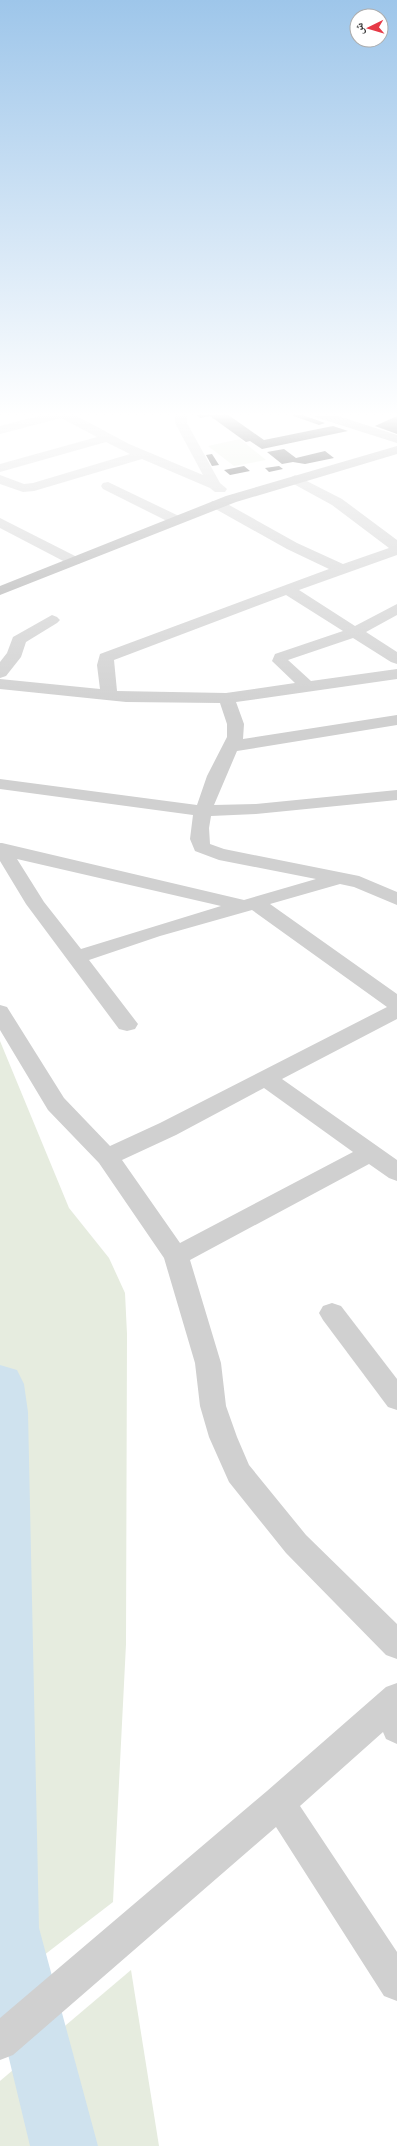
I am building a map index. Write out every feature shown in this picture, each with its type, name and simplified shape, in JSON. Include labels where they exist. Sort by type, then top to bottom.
[{"type":"main road","points":[[0,592],[191,514]]},
{"type":"street","points":[[164,514],[176,520]]},
{"type":"street","points":[[235,514],[292,546],[342,569]]},
{"type":"street","points":[[353,514],[397,549]]},
{"type":"street","points":[[0,522],[74,561]]},
{"type":"street","points":[[0,539],[21,532]]},
{"type":"street","points":[[109,695],[105,665],[106,657],[397,549]]},
{"type":"street","points":[[288,590],[353,633],[397,659]]},
{"type":"street","points":[[306,686],[283,665],[280,661],[281,657],[353,633],[397,609]]},
{"type":"street","points":[[0,673],[15,654],[19,640],[52,620]]},
{"type":"street","points":[[0,684],[109,695],[156,698],[226,698],[397,674]]},
{"type":"street","points":[[226,698],[237,731],[232,746],[219,768],[203,811],[199,839],[202,847],[207,850],[278,866],[342,878],[372,887],[397,899]]},
{"type":"street","points":[[232,746],[274,741],[397,720]]},
{"type":"street","points":[[0,784],[203,811],[296,806],[397,795]]},
{"type":"street","points":[[1,849],[249,904],[397,1004]]},
{"type":"street","points":[[1,849],[36,904],[127,1024]]},
{"type":"street","points":[[77,957],[249,904],[342,878]]},
{"type":"street","points":[[107,1157],[168,1129],[397,1010]]},
{"type":"street","points":[[0,1012],[56,1104],[107,1157],[176,1256],[208,1363],[213,1406],[223,1437],[239,1473],[296,1544],[397,1645]]},
{"type":"street","points":[[265,1078],[397,1172]]},
{"type":"street","points":[[176,1256],[371,1153]]},
{"type":"street","points":[[332,1313],[397,1399]]},
{"type":"street","points":[[0,2042],[279,1803],[395,1710]]},
{"type":"street","points":[[279,1803],[397,1983]]},
{"type":"shaded area","points":[[0,1041],[69,1208],[109,1258],[125,1293],[127,1334],[126,1644],[113,1902],[0,1989]]},
{"type":"shaded area","points":[[131,1970],[159,2146],[0,2146],[0,2081]]},
{"type":"waterway","points":[[0,1384],[4,1412],[8,1928],[64,2146]]}]
